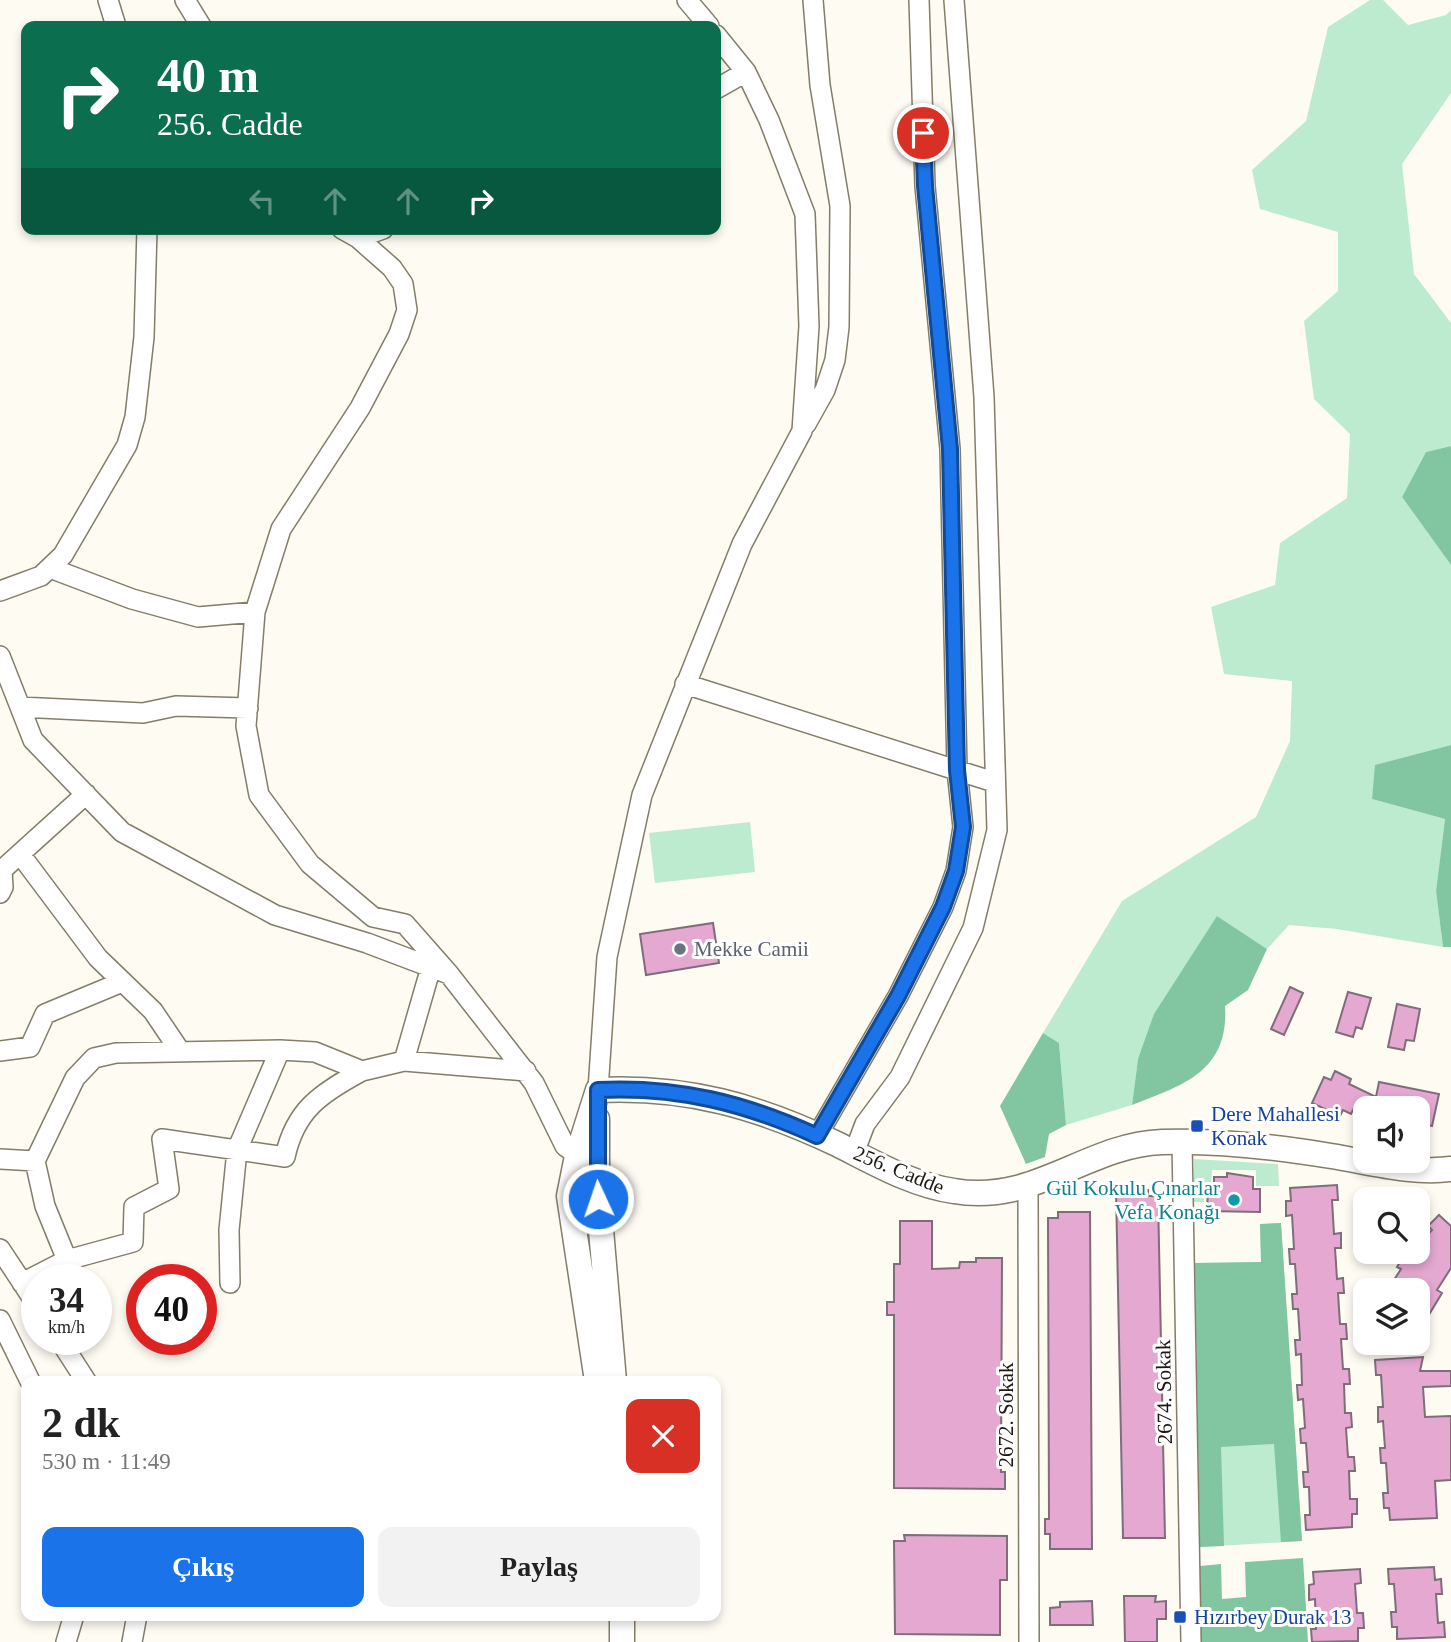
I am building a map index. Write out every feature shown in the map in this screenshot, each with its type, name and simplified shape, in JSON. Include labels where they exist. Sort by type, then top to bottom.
[{"type":"street","points":[[108,0],[114,21]]},
{"type":"street","points":[[185,0],[198,21]]},
{"type":"street","points":[[687,0],[705,21]]},
{"type":"street","points":[[613,1376],[569,1205],[587,1160],[598,1090],[610,943],[642,795],[742,544],[825,390],[835,360],[839,327],[840,206],[820,85],[813,0]]},
{"type":"street","points":[[817,1136],[898,996],[950,889],[963,827],[957,770],[950,449],[925,186],[919,0]]},
{"type":"street","points":[[854,1153],[865,1124],[900,1077],[973,928],[997,830],[984,397],[954,0]]},
{"type":"street","points":[[721,41],[746,72],[769,120],[805,214],[809,326],[802,431]]},
{"type":"street","points":[[721,86],[746,72]]},
{"type":"street","points":[[0,592],[41,576],[63,555],[127,445],[135,417],[144,337],[147,235]]},
{"type":"street","points":[[351,235],[392,268],[404,284],[407,310],[400,334],[360,408],[281,529],[255,612],[246,726],[259,795],[310,864],[373,917],[405,924],[440,971],[526,1071],[556,1133],[587,1160]]},
{"type":"street","points":[[50,568],[132,599],[198,617],[255,612]]},
{"type":"street","points":[[0,656],[5,679],[33,740],[122,832],[275,915],[367,943],[440,971]]},
{"type":"street","points":[[685,684],[995,782]]},
{"type":"street","points":[[20,707],[143,713],[176,706],[248,708]]},
{"type":"street","points":[[0,893],[3,887],[2,870],[86,794]]},
{"type":"street","points":[[20,854],[98,958],[153,1011],[180,1051]]},
{"type":"street","points":[[404,1061],[440,971]]},
{"type":"street","points":[[0,1051],[30,1047],[45,1014],[122,982]]},
{"type":"street","points":[[67,1260],[46,1206],[35,1161],[75,1078],[94,1058],[116,1053],[280,1050],[315,1052],[362,1071]]},
{"type":"street","points":[[230,1283],[229,1230],[237,1150],[280,1050]]},
{"type":"street","points":[[59,1264],[132,1242],[134,1207],[169,1189],[162,1139],[285,1157],[290,1133],[322,1092],[362,1071],[404,1061],[526,1071]]},
{"type":"street","name":"256. Cadde","points":[[598,1090],[648,1089],[706,1096],[752,1109],[909,1179],[954,1191],[990,1194],[1028,1187],[1130,1146],[1182,1142],[1274,1148],[1412,1169],[1451,1169]]},
{"type":"street","name":"2674. Sokak","points":[[1182,1142],[1191,1642]]},
{"type":"street","points":[[0,1159],[35,1161]]},
{"type":"street","name":"2672. Sokak","points":[[1028,1187],[1029,1642]]},
{"type":"street","points":[[0,1249],[21,1281]]},
{"type":"street","points":[[0,1320],[28,1376]]},
{"type":"street","points":[[598,1376],[602,1334]]},
{"type":"street","points":[[69,1355],[83,1376]]},
{"type":"street","points":[[66,1642],[72,1621]]},
{"type":"street","points":[[132,1642],[136,1621]]},
{"type":"street","points":[[604,1621],[605,1642]]},
{"type":"street","points":[[622,1621],[622,1642]]},
{"type":"green space","points":[[1370,0],[1383,0],[1408,25],[1446,15],[1451,10],[1451,93],[1402,164],[1414,274],[1451,323],[1451,446],[1426,452],[1402,497],[1451,565],[1451,745],[1376,765],[1372,799],[1445,819],[1436,891],[1443,947],[1337,929],[1289,925],[1267,949],[1217,916],[1138,1059],[1132,1105],[1066,1125],[1059,1043],[1043,1033],[1122,901],[1256,817],[1290,741],[1292,681],[1224,674],[1211,607],[1275,585],[1280,543],[1347,498],[1350,434],[1314,399],[1304,321],[1338,291],[1338,232],[1260,209],[1252,170],[1306,121],[1328,27]]},
{"type":"green space","points":[[1451,446],[1451,565],[1402,497],[1426,452]]},
{"type":"green space","points":[[1451,745],[1451,947],[1443,947],[1436,891],[1445,819],[1372,799],[1375,765]]},
{"type":"green space","points":[[750,822],[755,872],[655,883],[649,833]]},
{"type":"green space","points":[[1217,916],[1267,949],[1248,990],[1225,1006],[1224,1028],[1211,1061],[1185,1082],[1132,1105],[1138,1059],[1154,1014]]},
{"type":"green space","points":[[1043,1033],[1059,1043],[1066,1125],[1049,1134],[1045,1157],[1026,1164],[1000,1106]]},
{"type":"green space","points":[[1194,1159],[1278,1164],[1279,1186],[1256,1186],[1256,1170],[1212,1170],[1211,1185],[1204,1185],[1204,1202],[1194,1202]]},
{"type":"green space","points":[[1281,1223],[1302,1541],[1200,1547],[1195,1263],[1261,1262],[1260,1224]]},
{"type":"green space","points":[[1281,1223],[1302,1541],[1281,1542],[1274,1444],[1221,1447],[1224,1546],[1200,1547],[1195,1263],[1261,1262],[1260,1224]]},
{"type":"green space","points":[[1303,1558],[1308,1642],[1201,1642],[1200,1566],[1221,1564],[1222,1599],[1246,1597],[1245,1562]]},
{"type":"building","name":"Mekke Camii","points":[[713,923],[719,963],[646,975],[640,934]]},
{"type":"building","points":[[1290,987],[1303,993],[1284,1035],[1271,1029]]},
{"type":"building","points":[[1348,992],[1371,998],[1362,1029],[1356,1027],[1353,1037],[1336,1032]]},
{"type":"building","points":[[1397,1004],[1420,1009],[1414,1041],[1406,1040],[1404,1050],[1388,1047]]},
{"type":"building","points":[[1335,1071],[1351,1079],[1349,1084],[1374,1096],[1353,1096],[1351,1114],[1343,1110],[1340,1116],[1312,1103],[1324,1077],[1331,1080]]},
{"type":"building","points":[[1379,1082],[1439,1094],[1432,1126],[1430,1096],[1376,1096]]},
{"type":"building","name":"Gül Kokulu Çınarlar Vefa Konağı","points":[[1227,1173],[1253,1177],[1253,1189],[1260,1189],[1260,1212],[1207,1211],[1208,1188],[1214,1188],[1214,1177],[1227,1177]]},
{"type":"building","points":[[1337,1185],[1338,1200],[1332,1200],[1334,1234],[1341,1233],[1341,1248],[1335,1248],[1337,1279],[1343,1278],[1344,1293],[1338,1293],[1340,1324],[1346,1324],[1347,1339],[1341,1339],[1343,1369],[1349,1369],[1350,1384],[1344,1384],[1345,1413],[1351,1413],[1352,1427],[1346,1428],[1348,1457],[1354,1457],[1355,1471],[1349,1471],[1350,1499],[1357,1499],[1357,1514],[1352,1514],[1352,1527],[1306,1530],[1305,1515],[1310,1515],[1309,1487],[1304,1487],[1303,1472],[1308,1472],[1306,1443],[1301,1443],[1300,1429],[1305,1428],[1303,1399],[1298,1400],[1297,1385],[1302,1385],[1301,1354],[1296,1355],[1295,1340],[1300,1340],[1298,1309],[1293,1309],[1292,1294],[1297,1294],[1295,1264],[1290,1264],[1289,1249],[1294,1249],[1292,1215],[1286,1216],[1286,1201],[1291,1201],[1290,1188]]},
{"type":"building","points":[[1116,1190],[1148,1190],[1148,1196],[1158,1196],[1165,1538],[1123,1538]]},
{"type":"building","points":[[1058,1212],[1090,1212],[1092,1549],[1050,1549],[1050,1534],[1045,1534],[1045,1519],[1049,1519],[1048,1218],[1058,1218]]},
{"type":"building","points":[[1439,1215],[1451,1226],[1451,1268],[1437,1290],[1442,1293],[1430,1313],[1430,1278],[1395,1278],[1401,1269],[1397,1267],[1399,1264],[1430,1264],[1430,1224]]},
{"type":"building","points":[[900,1221],[932,1221],[932,1269],[959,1268],[960,1262],[976,1262],[976,1258],[1002,1258],[1001,1472],[1005,1472],[1005,1489],[894,1488],[894,1315],[887,1315],[887,1302],[894,1302],[894,1264],[900,1264]]},
{"type":"building","points":[[1423,1357],[1420,1371],[1451,1371],[1451,1386],[1423,1387],[1425,1417],[1451,1416],[1451,1480],[1435,1481],[1437,1518],[1390,1520],[1389,1508],[1384,1508],[1383,1493],[1388,1493],[1386,1463],[1381,1463],[1380,1448],[1385,1448],[1383,1421],[1378,1422],[1378,1407],[1383,1407],[1381,1375],[1376,1375],[1375,1360]]},
{"type":"building","points":[[904,1535],[1007,1536],[1007,1580],[1000,1580],[1000,1635],[895,1634],[894,1541],[905,1541]]},
{"type":"building","points":[[1434,1567],[1435,1580],[1441,1579],[1442,1594],[1436,1594],[1438,1623],[1444,1622],[1445,1637],[1397,1639],[1397,1627],[1392,1627],[1391,1612],[1396,1612],[1394,1584],[1389,1584],[1388,1569]]},
{"type":"building","points":[[1360,1569],[1361,1583],[1355,1584],[1357,1613],[1363,1613],[1364,1628],[1358,1628],[1358,1641],[1312,1642],[1311,1629],[1316,1629],[1315,1599],[1309,1600],[1309,1585],[1314,1584],[1313,1572]]},
{"type":"building","points":[[1124,1596],[1156,1596],[1155,1602],[1166,1601],[1166,1619],[1157,1619],[1157,1642],[1125,1642]]},
{"type":"building","points":[[1092,1601],[1093,1625],[1050,1625],[1050,1608],[1060,1607],[1060,1602]]},
{"type":"place","name":"Mekke Camii","points":[[680,949]]},
{"type":"place","name":"Dere Mahallesi Konak","points":[[1197,1126]]},
{"type":"place","name":"Gül Kokulu Çınarlar Vefa Konağı","points":[[1234,1200]]},
{"type":"place","name":"Hızırbey Durak 13","points":[[1180,1617]]},
{"type":"route","points":[[598,1199],[598,1090],[648,1089],[706,1096],[752,1109],[817,1136],[898,996],[943,907],[956,871],[963,827],[957,770],[950,449],[925,186],[923,133]]}]
